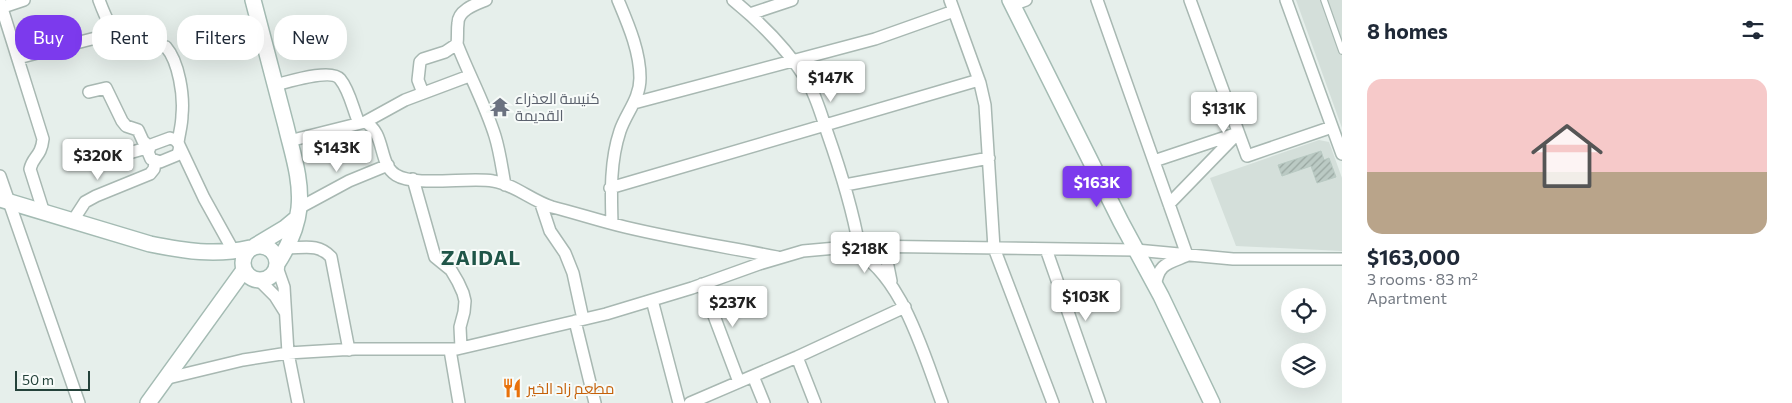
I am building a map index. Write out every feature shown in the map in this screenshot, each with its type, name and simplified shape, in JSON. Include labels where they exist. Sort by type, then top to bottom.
[{"type":"street","points":[[15,49],[1,6],[24,0]]},
{"type":"street","points":[[99,0],[105,15]]},
{"type":"street","points":[[228,291],[270,277],[287,248],[298,213],[298,178],[253,0]]},
{"type":"street","points":[[486,0],[462,12],[457,20],[459,35],[457,44],[469,76],[484,105],[495,137],[505,185]]},
{"type":"street","points":[[612,223],[610,188],[612,164],[620,130],[638,94],[640,78],[631,30],[618,0]]},
{"type":"street","points":[[733,0],[750,14],[806,79],[816,100],[845,185],[853,246],[855,250],[872,262],[883,273],[905,307],[942,403]]},
{"type":"street","points":[[750,14],[792,0]]},
{"type":"street","points":[[1097,0],[1187,255]]},
{"type":"street","points":[[1190,0],[1248,156],[1332,127]]},
{"type":"street","points":[[1286,0],[1342,154]]},
{"type":"street","points":[[1016,2],[1212,403]]},
{"type":"street","points":[[634,103],[875,39],[952,5],[979,80],[985,105],[994,248],[1053,403]]},
{"type":"street","points":[[423,93],[418,80],[420,62],[423,59],[445,52],[457,44]]},
{"type":"street","points":[[150,147],[148,155],[155,162],[175,156],[178,152],[182,104],[181,87],[171,53],[167,48]]},
{"type":"street","points":[[19,60],[43,138],[40,154],[30,165],[30,169],[44,213]]},
{"type":"street","points":[[275,85],[323,75],[340,78],[362,122],[375,129],[388,164],[395,175],[404,178],[440,181],[466,179],[495,181],[541,204],[612,223],[682,239],[781,257]]},
{"type":"street","points":[[290,142],[362,122],[405,100],[469,76]]},
{"type":"street","points":[[610,188],[979,80]]},
{"type":"street","points":[[89,92],[106,88],[122,122],[126,126],[138,130],[143,140],[150,147]]},
{"type":"street","points":[[1154,161],[1238,133]]},
{"type":"street","points":[[1169,204],[1238,133]]},
{"type":"street","points":[[87,156],[97,154],[115,157],[150,147],[168,138],[175,139],[236,260],[249,276],[258,280],[275,296],[286,314]]},
{"type":"street","points":[[845,185],[989,158]]},
{"type":"street","points":[[72,222],[85,202],[150,174],[154,170],[155,162]]},
{"type":"street","points":[[148,403],[228,291],[236,260],[253,247],[286,228],[298,213],[349,181],[388,164]]},
{"type":"street","points":[[0,176],[4,200],[79,403]]},
{"type":"street","points":[[413,179],[434,257],[451,270],[465,301],[456,349],[460,403]]},
{"type":"street","points":[[4,200],[150,244],[236,260]]},
{"type":"street","points":[[541,204],[550,231],[564,253],[573,273],[593,402]]},
{"type":"street","points":[[253,247],[264,246],[271,249],[276,256],[282,280],[288,354],[298,403]]},
{"type":"street","points":[[164,379],[243,360],[288,354],[349,350],[456,349],[579,320],[652,300],[804,251],[853,246],[1136,250],[1233,260],[1342,259]]},
{"type":"street","points":[[888,246],[887,261],[892,288]]},
{"type":"street","points":[[287,248],[317,247],[324,250],[331,257],[349,350]]},
{"type":"street","points":[[1046,249],[1100,403]]},
{"type":"street","points":[[1155,286],[1158,273],[1163,266],[1187,255]]},
{"type":"street","points":[[702,284],[739,382]]},
{"type":"street","points":[[652,300],[678,403]]},
{"type":"street","points":[[690,403],[797,358],[905,307]]},
{"type":"street","points":[[797,358],[815,403]]},
{"type":"street","points":[[754,376],[764,403]]},
{"type":"lane","points":[[1324,0],[1342,51]]},
{"type":"shaded area","points":[[1296,0],[1342,0],[1342,128]]},
{"type":"shaded area","points":[[1319,140],[1329,142],[1342,178],[1342,251],[1236,246],[1210,178]]},
{"type":"building","points":[[1321,151],[1324,160],[1329,158],[1336,177],[1317,183],[1311,166],[1282,176],[1278,165]]},
{"type":"place","name":"كنيسة العذراء القديمة","points":[[500,107]]},
{"type":"place","name":"مطعم زاد الخير","points":[[512,388]]},
{"type":"district","name":"ZAIDAL","points":[[481,257]]}]
